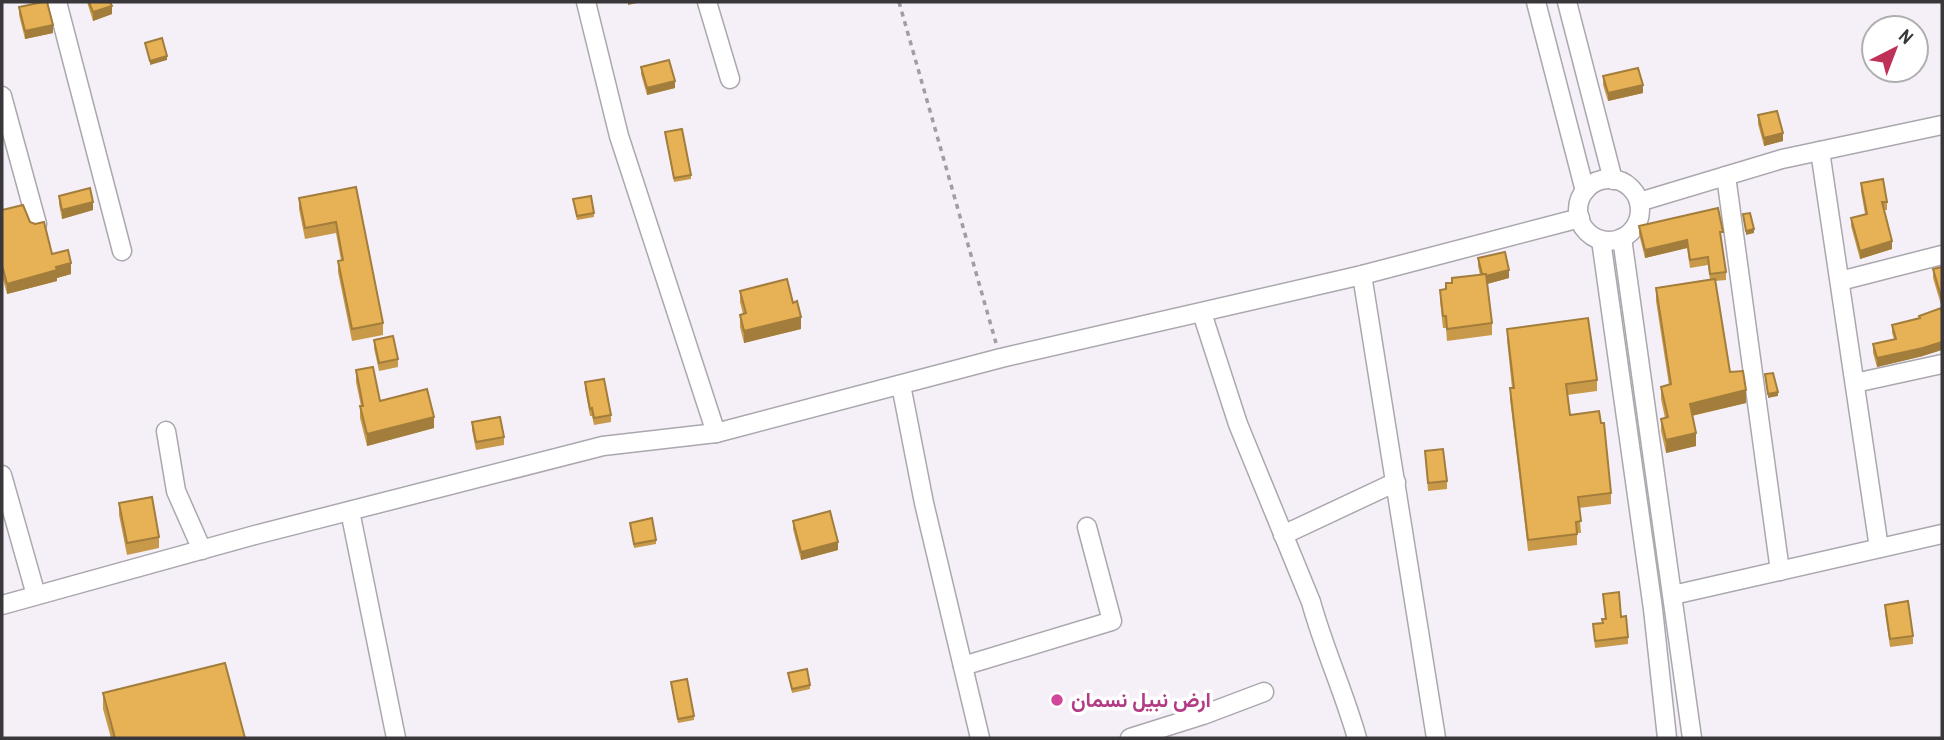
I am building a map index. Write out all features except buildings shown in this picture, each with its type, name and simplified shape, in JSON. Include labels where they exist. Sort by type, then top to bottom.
[{"type":"street","points":[[57,2],[122,251]]},
{"type":"street","points":[[586,2],[619,135],[716,433]]},
{"type":"street","points":[[708,2],[730,79]]},
{"type":"street","points":[[1536,2],[1585,191]]},
{"type":"street","points":[[1567,2],[1614,180]]},
{"type":"street","points":[[2,96],[37,225]]},
{"type":"street","points":[[1639,202],[1782,159],[1942,125]]},
{"type":"street","points":[[1820,151],[1879,548]]},
{"type":"street","points":[[1726,176],[1780,571]]},
{"type":"street","points":[[1614,180],[1630,187],[1639,202],[1640,211],[1635,227],[1622,238],[1601,240],[1584,228],[1580,218],[1580,200],[1585,191],[1598,181],[1614,180]]},
{"type":"street","points":[[2,605],[603,446],[716,433],[1001,358],[1362,275],[1580,218]]},
{"type":"street","points":[[1622,238],[1692,738]]},
{"type":"street","points":[[1601,240],[1653,609],[1667,738]]},
{"type":"street","points":[[1840,281],[1942,255]]},
{"type":"street","points":[[1362,275],[1436,738]]},
{"type":"street","points":[[1202,313],[1238,424],[1311,602],[1319,633],[1350,711],[1357,738]]},
{"type":"street","points":[[1855,383],[1942,364]]},
{"type":"street","points":[[901,386],[924,503],[980,738]]},
{"type":"street","points":[[166,431],[176,491],[202,550]]},
{"type":"street","points":[[2,475],[36,595]]},
{"type":"street","points":[[1283,535],[1396,482]]},
{"type":"street","points":[[350,511],[396,738]]},
{"type":"street","points":[[963,666],[1112,621],[1087,527]]},
{"type":"street","points":[[1673,595],[1942,534]]},
{"type":"street","points":[[1130,738],[1264,692]]},
{"type":"path","points":[[899,2],[1001,358]]},
{"type":"place","name":"ارض نبيل نسمان","points":[[1057,700]]}]
